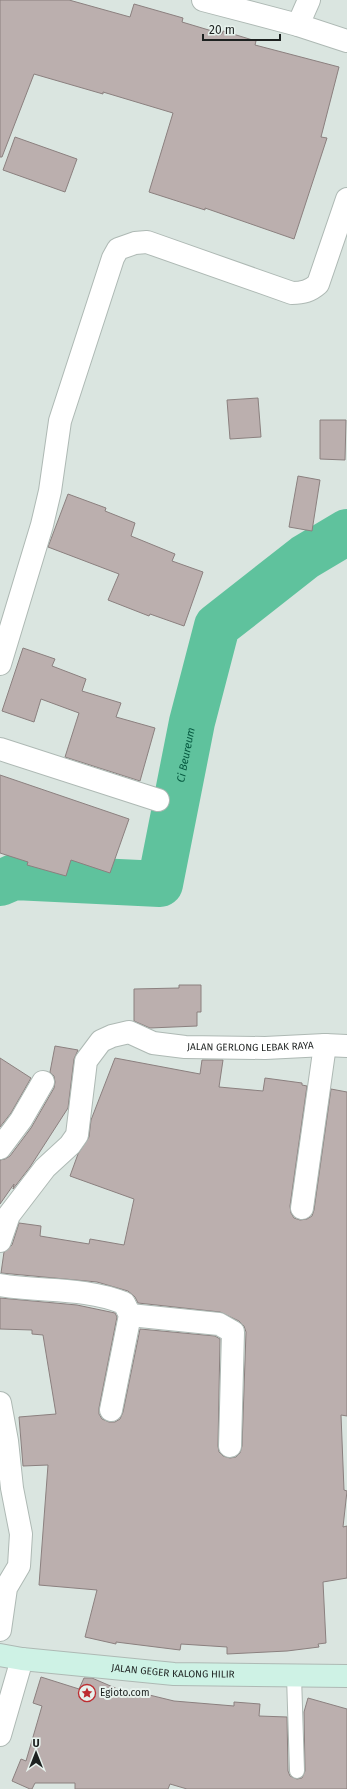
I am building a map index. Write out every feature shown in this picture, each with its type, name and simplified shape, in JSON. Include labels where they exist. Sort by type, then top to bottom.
[{"type":"main road","name":"JALAN GEGER KALONG HILIR","points":[[0,1655],[22,1660],[174,1674],[347,1676]]},
{"type":"street","points":[[203,0],[298,25],[347,41]]},
{"type":"street","points":[[298,25],[309,0]]},
{"type":"street","points":[[0,664],[42,525],[50,491],[60,421],[113,258],[118,249],[135,243],[147,242],[292,293],[302,293],[311,291],[318,284],[347,199]]},
{"type":"street","points":[[0,749],[158,800]]},
{"type":"street","name":"JALAN GERLONG LEBAK RAYA","points":[[0,1241],[10,1215],[45,1168],[70,1145],[77,1135],[86,1061],[101,1041],[112,1036],[129,1032],[153,1043],[185,1047],[265,1048],[325,1045],[347,1046]]},
{"type":"street","points":[[302,1208],[325,1045]]},
{"type":"street","points":[[0,1148],[21,1120],[43,1082]]},
{"type":"street","points":[[0,1285],[56,1289],[111,1298],[124,1304],[130,1315],[111,1410]]},
{"type":"street","points":[[130,1315],[219,1324],[233,1332],[230,1446]]},
{"type":"street","points":[[0,1403],[12,1488],[21,1534],[19,1566],[6,1588],[0,1630]]},
{"type":"street","points":[[0,1735],[22,1660]]},
{"type":"lane","points":[[294,1676],[297,1771]]},
{"type":"building","points":[[0,0],[69,0],[130,17],[134,4],[183,18],[182,22],[222,34],[223,31],[256,41],[255,45],[339,67],[321,137],[327,138],[294,239],[205,208],[205,210],[149,192],[173,113],[103,92],[103,94],[34,74],[2,157],[0,157]]},
{"type":"building","points":[[15,137],[77,159],[65,192],[3,170]]},
{"type":"building","points":[[258,398],[261,437],[230,439],[227,400]]},
{"type":"building","points":[[320,420],[346,420],[345,460],[320,459]]},
{"type":"building","points":[[298,476],[320,480],[312,531],[289,527]]},
{"type":"building","points":[[68,494],[106,508],[105,511],[135,523],[131,536],[175,554],[172,561],[203,572],[184,626],[150,614],[149,616],[108,600],[119,574],[48,547]]},
{"type":"building","points":[[23,648],[55,659],[52,666],[86,679],[82,691],[121,703],[116,717],[155,728],[140,781],[65,757],[79,713],[41,699],[34,722],[2,711]]},
{"type":"building","points":[[0,775],[129,819],[110,873],[71,860],[66,876],[27,865],[28,862],[0,853]]},
{"type":"building","points":[[179,985],[201,985],[201,1012],[197,1012],[197,1026],[150,1028],[134,1021],[134,989],[179,988]]},
{"type":"building","points":[[55,1046],[78,1050],[74,1059],[68,1108],[30,1167],[13,1189],[14,1184],[0,1204],[0,1160],[10,1156],[31,1128],[54,1088],[54,1076],[50,1072]]},
{"type":"building","points":[[0,1058],[31,1078],[11,1113],[0,1127]]},
{"type":"building","points":[[115,1058],[200,1074],[202,1060],[223,1060],[219,1087],[263,1091],[265,1078],[302,1083],[302,1085],[307,1086],[290,1206],[291,1213],[294,1218],[300,1220],[307,1219],[312,1216],[314,1210],[331,1089],[347,1092],[347,1416],[341,1415],[344,1490],[347,1491],[343,1527],[347,1526],[347,1578],[323,1582],[326,1643],[318,1644],[319,1647],[287,1651],[227,1654],[227,1647],[181,1644],[180,1650],[116,1642],[116,1644],[85,1637],[97,1590],[39,1585],[48,1465],[23,1466],[19,1417],[56,1414],[43,1335],[32,1334],[32,1330],[0,1329],[0,1298],[77,1305],[115,1313],[117,1317],[99,1408],[99,1414],[102,1419],[109,1422],[115,1422],[120,1419],[123,1412],[140,1329],[215,1336],[220,1339],[219,1452],[223,1456],[230,1458],[236,1457],[240,1453],[242,1446],[246,1332],[244,1326],[239,1321],[220,1312],[138,1303],[135,1297],[128,1291],[97,1282],[1,1273],[4,1252],[12,1245],[19,1223],[41,1226],[40,1236],[89,1244],[90,1239],[124,1245],[134,1199],[70,1176],[78,1154],[89,1137],[91,1120]]},
{"type":"building","points":[[41,1677],[79,1689],[84,1678],[92,1678],[136,1697],[137,1692],[174,1701],[234,1706],[234,1702],[260,1704],[259,1716],[287,1717],[288,1771],[290,1776],[297,1779],[302,1778],[305,1771],[304,1712],[308,1698],[347,1709],[347,1789],[187,1789],[170,1784],[168,1789],[75,1789],[75,1783],[35,1783],[32,1789],[30,1789],[12,1781],[21,1759],[26,1761],[42,1706],[33,1703]]},
{"type":"waterway","name":"Ci Beureum","points":[[0,883],[14,877],[160,884],[192,722],[217,626],[305,557],[347,532]]},
{"type":"place","name":"Egioto.com","points":[[87,1693]]}]
